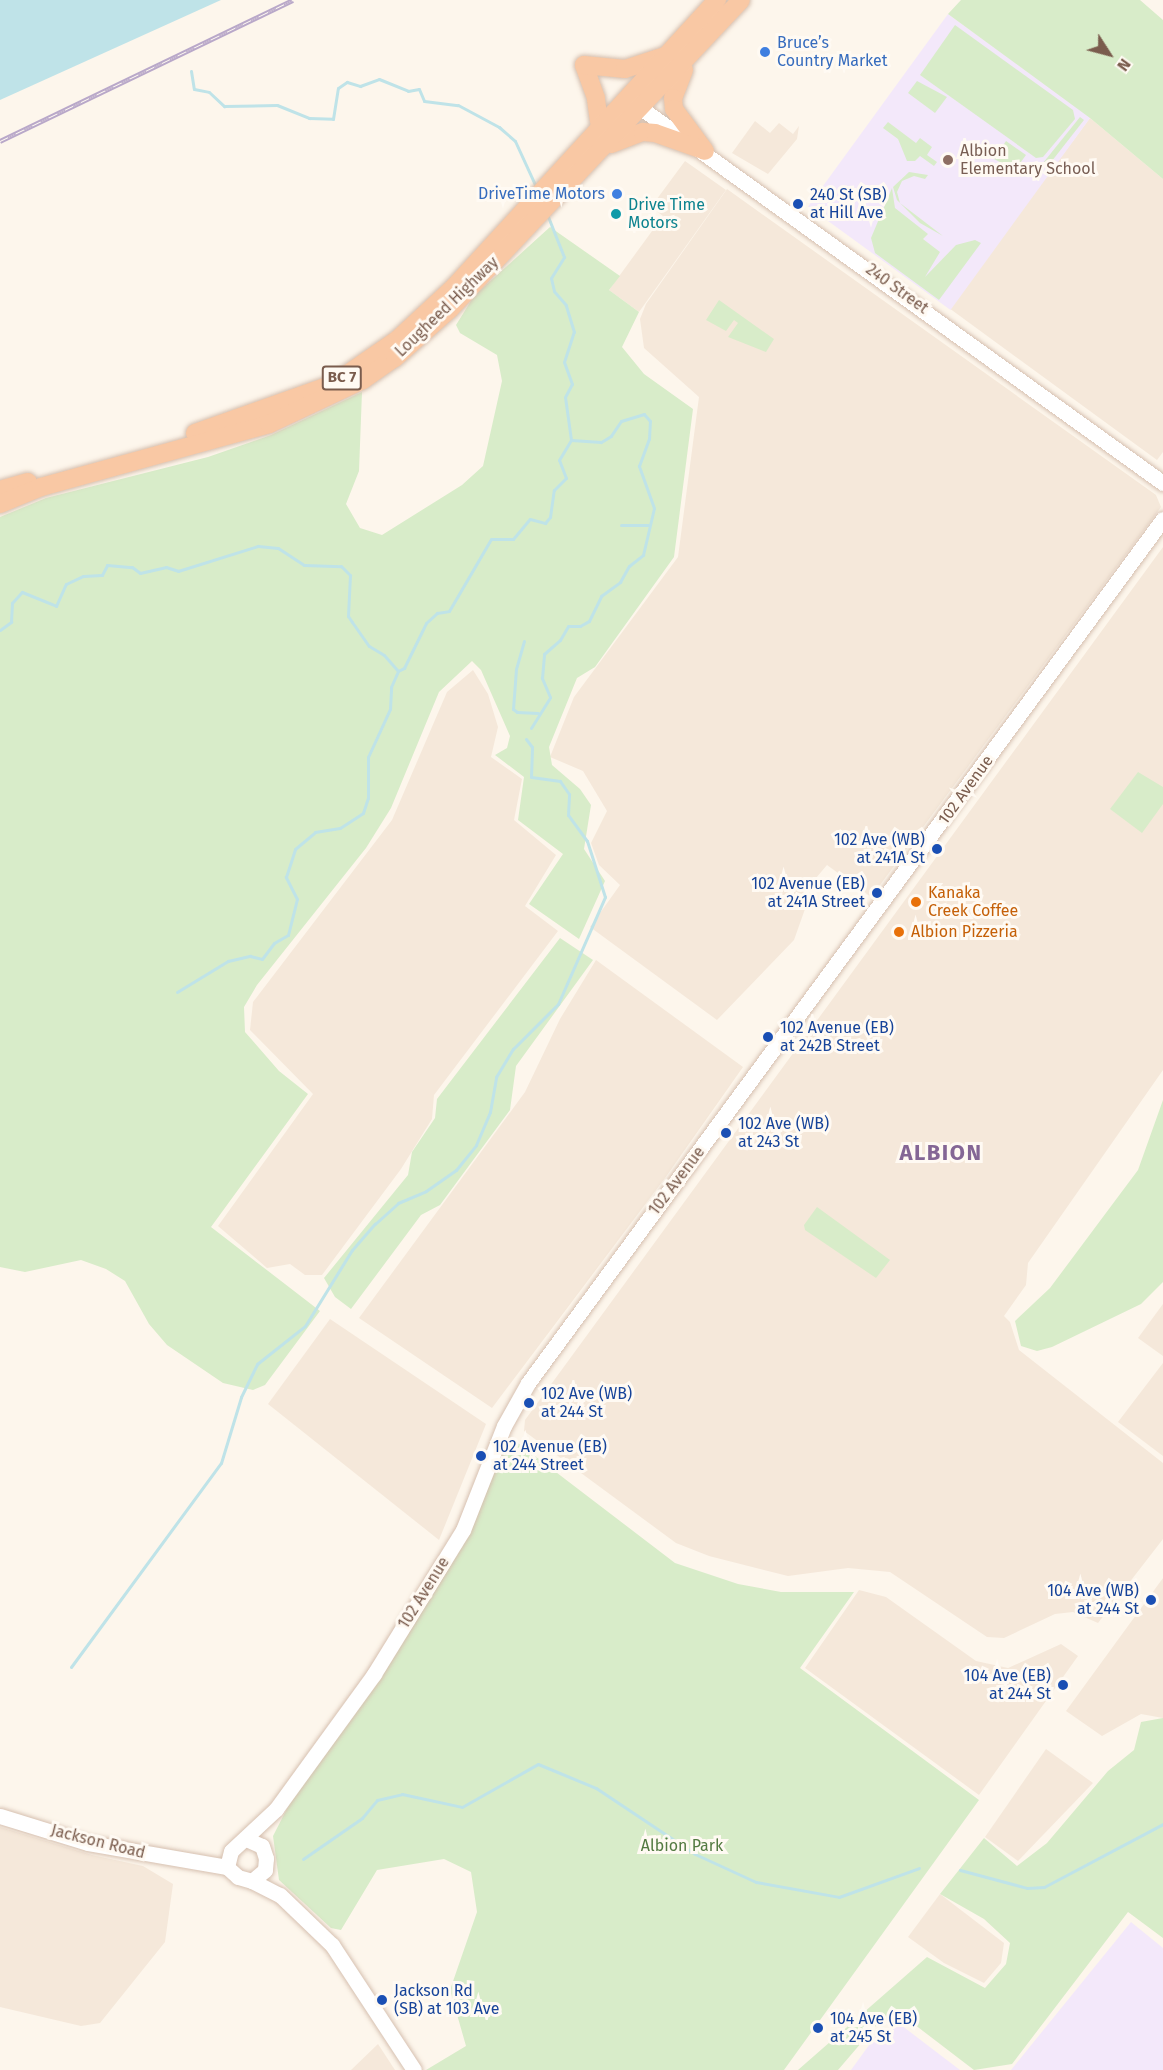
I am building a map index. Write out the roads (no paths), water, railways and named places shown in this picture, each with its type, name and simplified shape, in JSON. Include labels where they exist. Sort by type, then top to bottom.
[{"type":"highway","name":"Lougheed Highway","points":[[0,504],[41,487],[269,424],[363,380],[395,358],[450,309],[604,148],[667,55],[717,0]]},
{"type":"highway","name":"Lougheed Highway","points":[[0,490],[160,446],[333,384],[398,339],[455,286],[600,128],[635,104],[693,52],[741,0]]},
{"type":"highway","points":[[693,52],[672,98],[679,120],[705,151]]},
{"type":"highway","points":[[600,128],[596,98],[584,65],[625,69],[667,55]]},
{"type":"highway","points":[[604,148],[643,132],[665,135],[705,151]]},
{"type":"main road","name":"240 Street","points":[[635,104],[705,151],[1163,483]]},
{"type":"main road","name":"102 Avenue","points":[[246,1839],[276,1809],[352,1707],[456,1542],[478,1498],[504,1426],[528,1383],[1163,519]]},
{"type":"main road","name":"102 Avenue","points":[[262,1846],[276,1809]]},
{"type":"main road","name":"Jackson Road","points":[[0,1816],[88,1843],[227,1867]]},
{"type":"main road","points":[[280,1895],[252,1881],[238,1877],[227,1867],[231,1851],[246,1839],[262,1846],[264,1870],[280,1895],[344,1960],[414,2070]]},
{"type":"main road","name":"Jackson Road","points":[[198,1861],[231,1851]]},
{"type":"main road","points":[[252,1881],[264,1870]]},
{"type":"water","points":[[0,0],[221,0],[0,100]]},
{"type":"waterway","points":[[191,71],[194,89],[209,92],[224,106],[277,105],[309,118],[333,119],[338,88],[347,82],[360,86],[379,79],[408,91],[419,89],[424,101],[458,105],[499,127],[515,141],[537,189]]},
{"type":"waterway","points":[[0,630],[11,622],[12,603],[22,592],[56,606],[66,584],[83,576],[102,575],[107,565],[132,567],[140,573],[166,567],[178,571],[258,546],[278,548],[304,565],[341,566],[350,575],[348,616],[369,646],[384,655],[398,671],[404,668],[426,623],[437,613],[449,611],[491,539],[513,539],[530,519],[545,523],[550,517],[554,490],[566,478],[559,460],[571,440],[565,397],[572,384],[564,362],[574,332],[566,305],[554,291],[551,278],[564,257],[547,214]]},
{"type":"waterway","points":[[531,728],[550,697],[542,678],[544,654],[560,640],[568,626],[580,626],[589,621],[601,596],[620,582],[629,566],[643,555],[654,508],[639,466],[649,439],[650,421],[644,414],[621,421],[611,436],[601,442],[571,440]]},
{"type":"waterway","points":[[621,525],[648,525]]},
{"type":"waterway","points":[[524,641],[516,669],[513,709],[517,712],[538,713]]},
{"type":"waterway","points":[[177,992],[228,961],[250,956],[262,959],[274,943],[288,935],[297,899],[286,877],[295,849],[315,832],[340,828],[363,813],[368,798],[368,757],[390,709],[391,687],[398,671]]},
{"type":"waterway","points":[[71,1667],[221,1463],[241,1397],[257,1364],[305,1326],[352,1250],[375,1224],[398,1203],[426,1191],[456,1170],[476,1145],[490,1112],[496,1077],[513,1049],[558,1004],[605,897],[587,841],[568,815],[569,794],[560,781],[531,777],[532,747],[526,739]]},
{"type":"waterway","points":[[303,1859],[362,1818],[377,1800],[402,1794],[462,1807],[538,1764],[596,1788],[695,1854],[756,1882],[839,1897],[919,1868]]},
{"type":"waterway","points":[[960,1870],[1027,1888],[1044,1887],[1163,1824]]},
{"type":"railway","points":[[0,141],[293,0]]},
{"type":"place","name":"Bruce’s Country Market","points":[[765,52]]},
{"type":"place","name":"Albion Elementary School","points":[[948,160]]},
{"type":"place","name":"DriveTime Motors","points":[[617,194]]},
{"type":"place","name":"240 St (SB) at Hill Ave","points":[[798,204]]},
{"type":"place","name":"Drive Time Motors","points":[[616,214]]},
{"type":"place","name":"102 Ave (WB) at 241A St","points":[[937,849]]},
{"type":"place","name":"102 Avenue (EB) at 241A Street","points":[[877,893]]},
{"type":"place","name":"Kanaka Creek Coffee","points":[[916,902]]},
{"type":"place","name":"Albion Pizzeria","points":[[899,932]]},
{"type":"place","name":"102 Avenue (EB) at 242B Street","points":[[768,1037]]},
{"type":"place","name":"102 Ave (WB) at 243 St","points":[[726,1133]]},
{"type":"place","name":"102 Ave (WB) at 244 St","points":[[529,1403]]},
{"type":"place","name":"102 Avenue (EB) at 244 Street","points":[[481,1456]]},
{"type":"place","name":"104 Ave (WB) at 244 St","points":[[1151,1600]]},
{"type":"place","name":"104 Ave (EB) at 244 St","points":[[1063,1685]]},
{"type":"place","name":"Jackson Rd (SB) at 103 Ave","points":[[382,2000]]},
{"type":"place","name":"104 Ave (EB) at 245 St","points":[[818,2028]]},
{"type":"district","name":"ALBION","points":[[941,1153]]},
{"type":"park label","name":"Albion Park","points":[[682,1846]]}]
